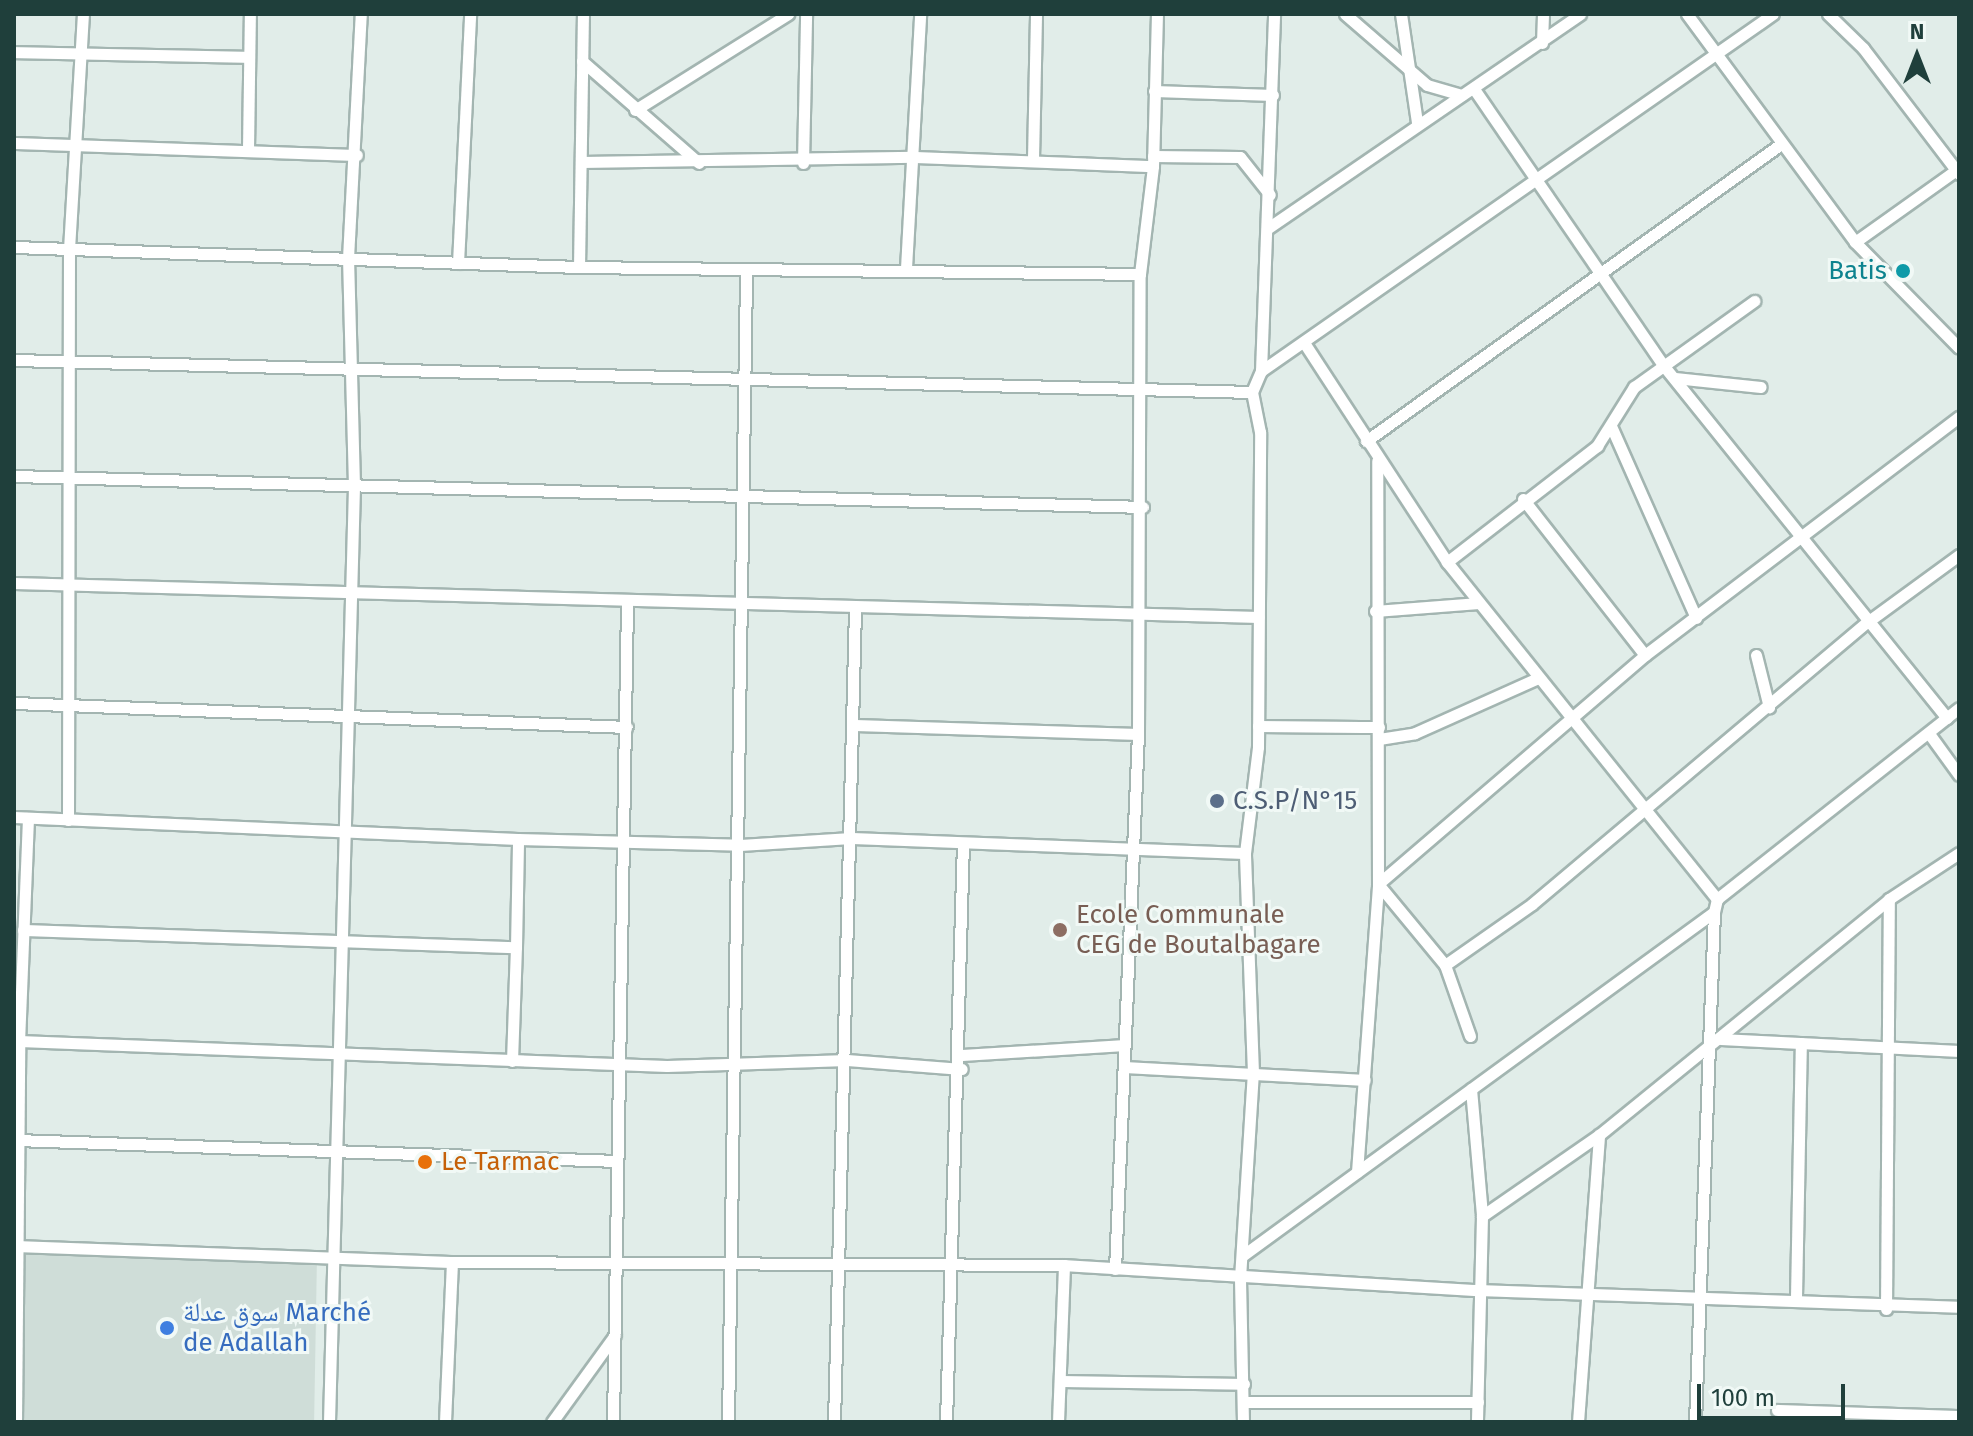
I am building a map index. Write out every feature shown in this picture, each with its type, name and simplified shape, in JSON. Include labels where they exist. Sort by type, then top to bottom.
[{"type":"street","points":[[68,820],[74,477],[68,362],[69,249],[81,144],[83,14]]},
{"type":"street","points":[[248,150],[250,14]]},
{"type":"street","points":[[329,1422],[339,941],[354,486],[347,367],[348,258],[357,155],[361,14]]},
{"type":"street","points":[[458,263],[470,14]]},
{"type":"street","points":[[579,267],[583,14]]},
{"type":"street","points":[[635,110],[788,14]]},
{"type":"street","points":[[803,163],[806,14]]},
{"type":"street","points":[[906,268],[915,157],[920,14]]},
{"type":"street","points":[[1033,159],[1036,14]]},
{"type":"street","points":[[1115,1269],[1138,734],[1143,507],[1139,391],[1140,274],[1153,161],[1157,14]]},
{"type":"street","points":[[1243,1422],[1240,1278],[1253,1073],[1245,853],[1258,726],[1259,617],[1260,432],[1252,392],[1261,371],[1274,14]]},
{"type":"street","points":[[1345,14],[1427,85],[1462,95]]},
{"type":"street","points":[[1401,14],[1413,71],[1417,123]]},
{"type":"street","points":[[1542,43],[1543,14]]},
{"type":"street","points":[[1268,228],[1282,215],[1417,123],[1474,89],[1580,14]]},
{"type":"street","points":[[1687,14],[1855,242],[1959,348]]},
{"type":"street","points":[[1261,371],[1305,344],[1537,183],[1714,49],[1773,14]]},
{"type":"street","points":[[1828,14],[1863,48],[1958,171],[1855,242]]},
{"type":"street","points":[[14,52],[249,57]]},
{"type":"street","points":[[582,61],[699,163]]},
{"type":"street","points":[[1474,89],[1663,365],[1866,623],[1947,718]]},
{"type":"street","points":[[1154,91],[1273,95]]},
{"type":"street","points":[[14,143],[357,155]]},
{"type":"street","points":[[1366,441],[1781,144]]},
{"type":"street","points":[[581,162],[803,163],[915,157],[1153,161],[1240,157],[1282,215]]},
{"type":"street","points":[[14,247],[579,267],[746,270],[906,268],[1140,274]]},
{"type":"street","points":[[728,1422],[747,498],[746,270]]},
{"type":"street","points":[[1447,562],[1523,499],[1597,446],[1611,426],[1615,408],[1663,365],[1754,301]]},
{"type":"street","points":[[1305,344],[1377,461],[1447,562],[1573,721],[1646,806],[1717,899]]},
{"type":"street","points":[[14,360],[1252,392]]},
{"type":"street","points":[[1675,378],[1761,387]]},
{"type":"street","points":[[1378,884],[1573,721],[1645,655],[1798,535],[1959,417]]},
{"type":"street","points":[[1611,426],[1696,618]]},
{"type":"street","points":[[1357,1172],[1378,884],[1377,461]]},
{"type":"street","points":[[14,476],[1143,507]]},
{"type":"street","points":[[1523,499],[1645,655]]},
{"type":"street","points":[[1445,965],[1532,904],[1866,623],[1959,555]]},
{"type":"street","points":[[14,583],[351,597],[1259,617]]},
{"type":"street","points":[[613,1422],[617,1161],[629,843],[627,603]]},
{"type":"street","points":[[1375,611],[1479,603]]},
{"type":"street","points":[[834,1422],[847,1060],[855,607]]},
{"type":"street","points":[[1756,655],[1769,707]]},
{"type":"street","points":[[1258,726],[1415,733],[1538,678]]},
{"type":"street","points":[[14,703],[627,727]]},
{"type":"street","points":[[1695,1422],[1714,912],[1717,899],[1930,735],[1959,708]]},
{"type":"street","points":[[855,725],[1138,734]]},
{"type":"street","points":[[1930,735],[1959,775]]},
{"type":"street","points":[[14,817],[344,834],[629,843],[740,845],[851,838],[1134,852],[1245,853]]},
{"type":"street","points":[[16,1422],[16,1140],[28,818]]},
{"type":"street","points":[[512,1061],[518,839]]},
{"type":"street","points":[[946,1422],[962,1069],[963,844]]},
{"type":"street","points":[[1482,1216],[1599,1135],[1709,1044],[1721,1039],[1889,899],[1959,853]]},
{"type":"street","points":[[1378,884],[1445,965],[1470,1036]]},
{"type":"street","points":[[1886,1309],[1884,1047],[1889,899]]},
{"type":"street","points":[[1242,1256],[1714,912]]},
{"type":"street","points":[[23,930],[516,947]]},
{"type":"street","points":[[1721,1039],[1959,1051]]},
{"type":"street","points":[[19,1041],[338,1056],[733,1067],[847,1060],[962,1069]]},
{"type":"street","points":[[1796,1297],[1801,1043]]},
{"type":"street","points":[[962,1055],[1125,1045]]},
{"type":"street","points":[[1125,1067],[1365,1080]]},
{"type":"street","points":[[1471,1089],[1482,1216],[1476,1290],[1477,1422]]},
{"type":"street","points":[[1578,1422],[1599,1135]]},
{"type":"street","points":[[16,1140],[617,1161]]},
{"type":"street","points":[[17,1246],[334,1254],[452,1262],[1064,1265],[1476,1290],[1796,1297],[1815,1306],[1886,1309],[1959,1307]]},
{"type":"street","points":[[445,1422],[452,1262]]},
{"type":"street","points":[[1058,1422],[1064,1265]]},
{"type":"street","points":[[552,1422],[615,1334]]},
{"type":"street","points":[[1061,1381],[1244,1384]]},
{"type":"street","points":[[1244,1402],[1478,1402]]},
{"type":"street","points":[[1777,1410],[1959,1416]]},
{"type":"shaded area","name":"سوق عدلة Marché de Adallah","points":[[19,1253],[317,1258],[314,1422],[16,1422]]},
{"type":"place","name":"Batis","points":[[1903,271]]},
{"type":"place","name":"C.S.P/N°15","points":[[1217,801]]},
{"type":"place","name":"Ecole Communale CEG de Boutalbagare","points":[[1060,930]]},
{"type":"place","name":"Le Tarmac","points":[[425,1162]]},
{"type":"place","name":"سوق عدلة Marché de Adallah","points":[[167,1328]]}]
